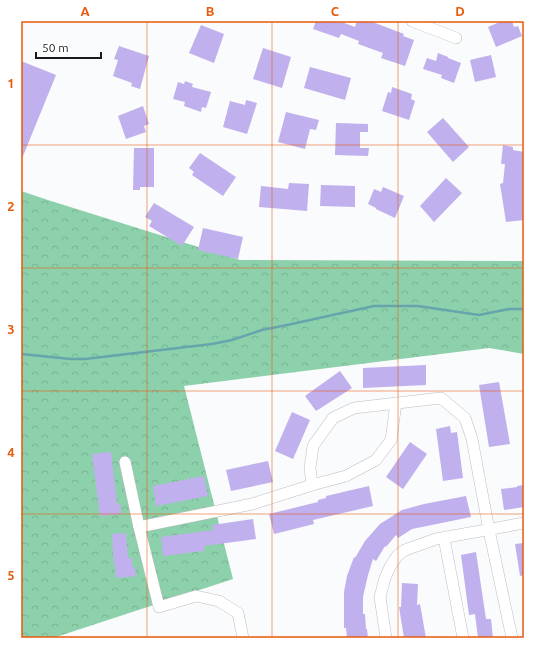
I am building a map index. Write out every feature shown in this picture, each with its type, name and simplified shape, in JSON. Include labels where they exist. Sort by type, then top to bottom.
[{"type":"street","points":[[416,22],[456,38]]},
{"type":"street","points":[[312,484],[310,468],[313,446],[333,418],[354,408],[440,398],[465,418],[472,439],[488,530],[512,638]]},
{"type":"street","points":[[139,527],[252,504],[312,484],[346,476],[376,460],[391,440],[396,403]]},
{"type":"street","points":[[125,462],[139,527],[159,607],[196,596],[219,601],[238,613],[243,638]]},
{"type":"street","points":[[386,638],[380,597],[382,587],[390,567],[397,556],[405,550],[436,539],[524,523]]},
{"type":"street","points":[[444,538],[462,638]]},
{"type":"green space","points":[[21,191],[240,260],[524,261],[524,354],[489,348],[184,386],[233,579],[53,638],[21,638]]},
{"type":"building","points":[[316,21],[339,21],[355,27],[357,21],[370,21],[404,34],[403,36],[414,40],[405,66],[381,58],[383,53],[358,44],[359,41],[341,34],[339,38],[313,29]]},
{"type":"building","points":[[502,21],[512,21],[514,27],[518,26],[522,36],[496,47],[488,27]]},
{"type":"building","points":[[201,25],[224,34],[214,63],[189,53]]},
{"type":"building","points":[[119,46],[149,56],[140,89],[131,86],[132,83],[113,76],[118,60],[114,59]]},
{"type":"building","points":[[263,48],[291,57],[282,88],[253,79]]},
{"type":"building","points":[[438,53],[461,63],[454,83],[441,78],[442,75],[423,69],[427,58],[436,61]]},
{"type":"building","points":[[491,55],[496,77],[475,82],[470,60]]},
{"type":"building","points":[[21,61],[56,75],[21,161]]},
{"type":"building","points":[[310,67],[351,78],[345,100],[304,88]]},
{"type":"building","points":[[185,81],[193,84],[192,87],[211,92],[206,108],[202,107],[201,112],[184,106],[185,102],[173,99],[178,82],[184,84]]},
{"type":"building","points":[[392,87],[412,94],[411,99],[415,101],[409,120],[382,111],[388,92],[391,93]]},
{"type":"building","points":[[246,100],[257,103],[247,134],[223,127],[230,101],[245,105]]},
{"type":"building","points":[[143,106],[149,124],[144,126],[146,132],[126,139],[118,116]]},
{"type":"building","points":[[286,112],[319,120],[316,130],[310,129],[305,149],[278,142]]},
{"type":"building","points":[[443,118],[469,147],[453,162],[427,132]]},
{"type":"building","points":[[336,123],[368,124],[368,132],[360,132],[360,148],[369,148],[368,156],[335,155]]},
{"type":"building","points":[[503,145],[513,147],[513,150],[524,152],[524,220],[506,222],[500,184],[503,183],[505,164],[501,164]]},
{"type":"building","points":[[134,148],[154,148],[154,187],[140,187],[140,190],[133,190]]},
{"type":"building","points":[[200,153],[236,177],[223,196],[192,175],[194,172],[189,168]]},
{"type":"building","points":[[446,178],[462,193],[434,222],[420,206]]},
{"type":"building","points":[[289,183],[309,184],[307,211],[259,207],[261,186],[288,189]]},
{"type":"building","points":[[321,185],[355,186],[355,207],[320,206]]},
{"type":"building","points":[[383,187],[404,196],[395,218],[368,204],[374,189],[381,192]]},
{"type":"building","points":[[154,203],[194,227],[182,246],[149,226],[152,221],[145,217]]},
{"type":"building","points":[[203,228],[243,237],[238,259],[198,250]]},
{"type":"building","points":[[426,365],[426,385],[363,388],[363,368]]},
{"type":"building","points":[[340,371],[352,388],[316,411],[305,396]]},
{"type":"building","points":[[499,382],[510,444],[489,447],[479,385]]},
{"type":"building","points":[[292,412],[310,420],[293,459],[275,451]]},
{"type":"building","points":[[450,426],[451,433],[457,432],[463,478],[443,481],[436,429]]},
{"type":"building","points":[[410,442],[427,454],[403,489],[386,477]]},
{"type":"building","points":[[111,452],[117,504],[120,504],[121,514],[100,516],[92,454]]},
{"type":"building","points":[[268,461],[273,482],[231,491],[226,470]]},
{"type":"building","points":[[204,476],[208,496],[156,506],[153,486]]},
{"type":"building","points":[[524,485],[524,507],[504,510],[501,489]]},
{"type":"building","points":[[369,486],[373,506],[313,520],[314,524],[274,534],[269,514],[318,502],[318,500],[326,498],[326,496]]},
{"type":"building","points":[[466,496],[471,517],[412,529],[398,538],[396,535],[386,547],[385,546],[376,561],[373,559],[363,597],[363,614],[365,614],[368,638],[347,638],[346,628],[344,628],[344,592],[347,576],[354,557],[355,558],[365,541],[380,524],[402,510]]},
{"type":"building","points":[[253,519],[256,539],[204,546],[204,551],[163,556],[161,537],[213,530],[212,525]]},
{"type":"building","points":[[126,533],[128,558],[132,558],[132,567],[135,567],[136,576],[116,578],[112,534]]},
{"type":"building","points":[[524,543],[524,575],[520,576],[515,544]]},
{"type":"building","points":[[476,552],[486,619],[491,619],[493,638],[478,638],[475,614],[469,615],[461,555]]},
{"type":"building","points":[[402,583],[418,584],[417,605],[420,604],[426,638],[404,638],[399,607],[401,607]]},
{"type":"waterway","points":[[21,354],[85,359],[212,344],[232,340],[262,330],[374,306],[418,306],[479,315],[509,309],[524,309]]}]
